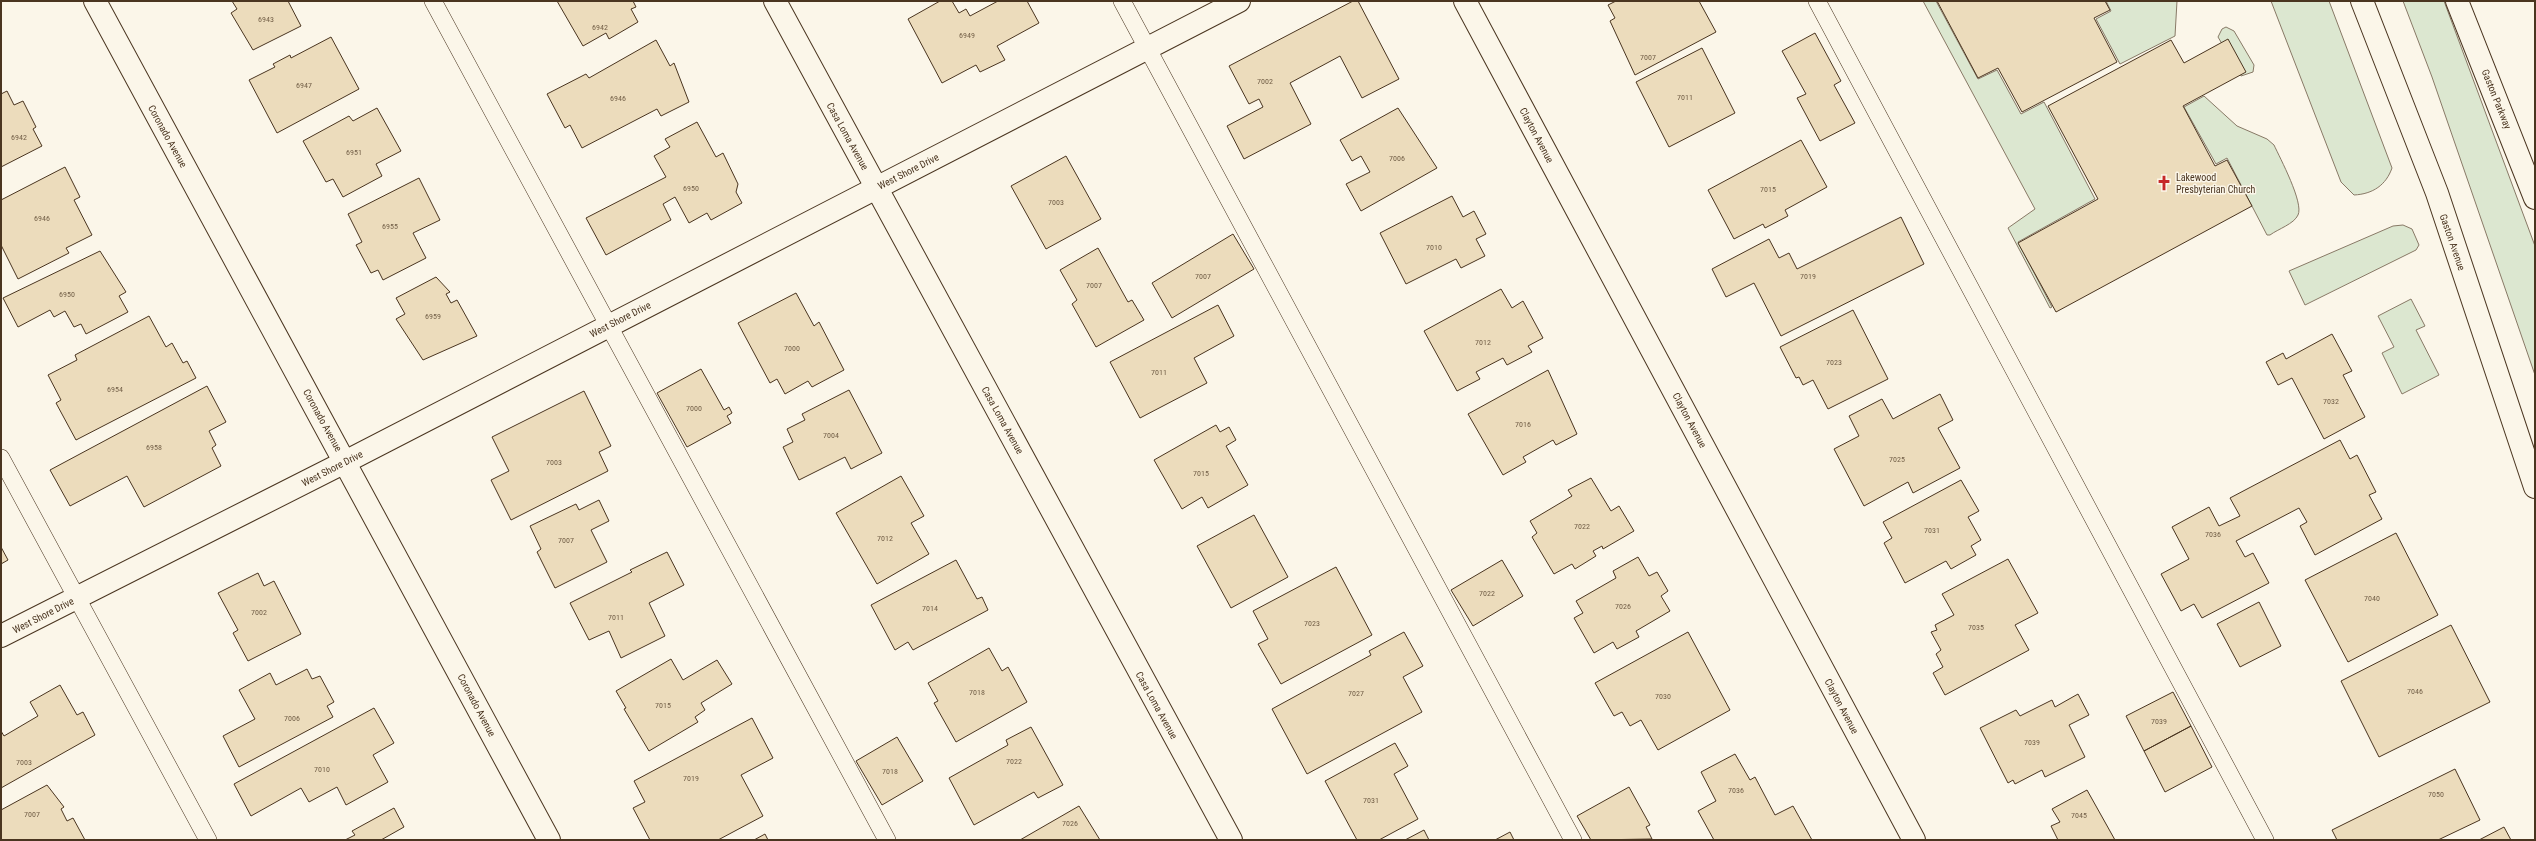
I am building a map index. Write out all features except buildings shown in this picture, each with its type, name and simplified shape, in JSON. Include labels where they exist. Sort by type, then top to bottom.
[{"type":"street","name":"Coronado Avenue","points":[[95,1],[549,840]]},
{"type":"street","name":"Casa Loma Avenue","points":[[775,1],[1231,840]]},
{"type":"street","name":"West Shore Drive","points":[[1,636],[345,462],[877,188],[1146,47],[1238,1]]},
{"type":"street","name":"Clayton Avenue","points":[[1465,1],[1914,840]]},
{"type":"street","name":"Gaston Avenue","points":[[2362,1],[2436,193],[2535,486]]},
{"type":"street","name":"Gaston Parkway","points":[[2457,1],[2535,198]]},
{"type":"lane","points":[[433,1],[887,840]]},
{"type":"lane","points":[[1122,1],[1573,840]]},
{"type":"lane","points":[[1817,1],[2265,840]]},
{"type":"lane","points":[[1,458],[208,840]]},
{"type":"green space","points":[[1923,1],[1936,1],[1978,79],[1997,70],[2021,114],[2044,102],[2095,199],[2018,242],[2052,307],[2050,308],[2008,228],[2035,209]]},
{"type":"green space","points":[[2106,1],[2177,1],[2175,36],[2120,64],[2096,19],[2111,11]]},
{"type":"green space","points":[[2271,1],[2329,1],[2392,168],[2386,179],[2378,188],[2367,193],[2354,195],[2341,182]]},
{"type":"green space","points":[[2403,1],[2444,1],[2535,246],[2535,375],[2432,77]]},
{"type":"green space","points":[[2226,27],[2234,31],[2254,65],[2253,72],[2241,76],[2218,37],[2222,29]]},
{"type":"green space","points":[[2204,96],[2237,126],[2267,139],[2274,145],[2295,191],[2299,209],[2298,215],[2293,221],[2270,235],[2267,235],[2227,158],[2216,164],[2184,107]]},
{"type":"green space","points":[[2403,225],[2412,229],[2419,245],[2416,250],[2305,305],[2289,271],[2393,226]]},
{"type":"green space","points":[[2411,299],[2425,326],[2416,330],[2439,375],[2402,394],[2382,353],[2394,347],[2378,316]]},
{"type":"place","name":"Lakewood Presbyterian Church","points":[[2164,183]]}]
